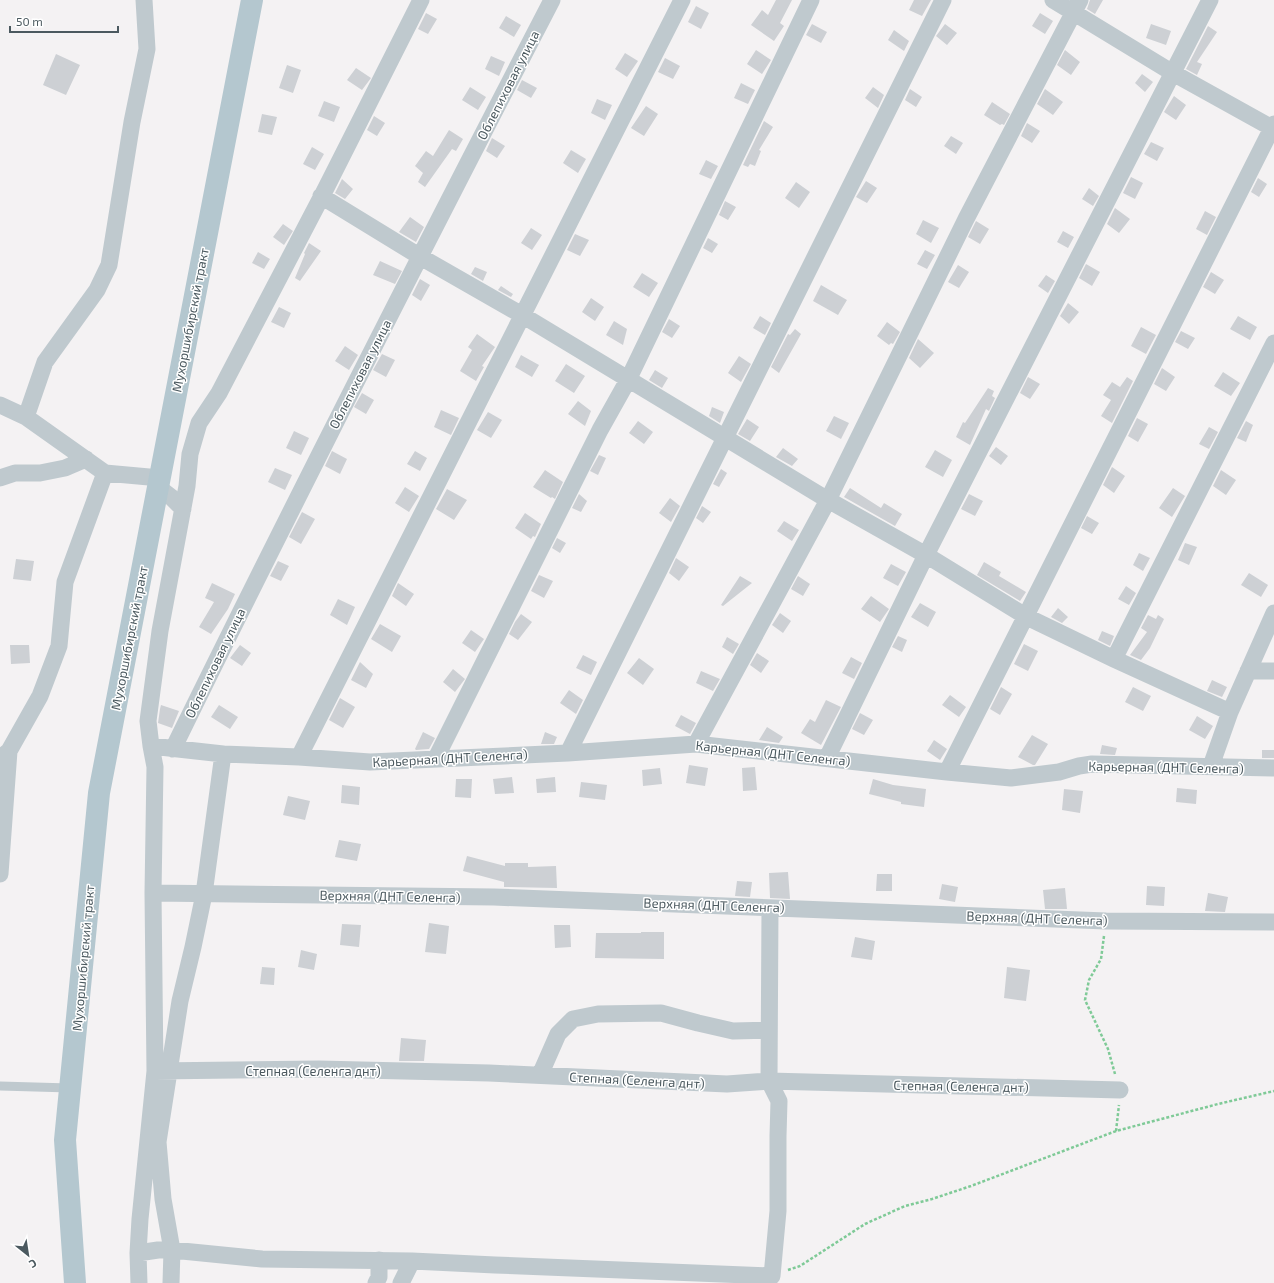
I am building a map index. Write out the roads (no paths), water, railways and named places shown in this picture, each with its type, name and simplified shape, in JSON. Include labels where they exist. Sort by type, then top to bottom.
[{"type":"main road","name":"Мухоршибирский тракт","points":[[75,1283],[65,1140],[99,793],[252,0]]},
{"type":"street","points":[[26,417],[45,362],[97,290],[109,265],[132,122],[146,50],[144,0]]},
{"type":"street","points":[[171,1283],[172,1250],[163,1199],[158,1142],[161,1071],[153,893],[155,767],[148,721],[160,631],[183,510],[190,454],[199,423],[219,393],[421,0]]},
{"type":"street","name":"Облепиховая улица","points":[[173,749],[239,614],[419,256],[552,0]]},
{"type":"street","points":[[299,757],[682,0]]},
{"type":"street","points":[[436,758],[600,430],[628,380],[811,0]]},
{"type":"street","points":[[568,753],[943,0]]},
{"type":"street","points":[[947,772],[1027,617],[1273,127],[1173,73],[1077,7],[1053,0]]},
{"type":"street","points":[[827,758],[926,555],[1210,0]]},
{"type":"street","points":[[696,744],[828,500],[966,219],[1077,7]]},
{"type":"street","points":[[321,196],[419,256],[522,315],[828,500],[926,555],[1027,617],[1230,712]]},
{"type":"street","points":[[1114,659],[1274,343]]},
{"type":"street","points":[[0,405],[26,417],[105,473],[159,482],[183,510]]},
{"type":"street","points":[[0,478],[15,473],[40,473],[65,468],[86,459]]},
{"type":"street","points":[[0,874],[4,754],[40,696],[59,646],[65,582],[105,473]]},
{"type":"street","points":[[1211,766],[1230,712],[1274,613]]},
{"type":"street","points":[[1248,670],[1274,671]]},
{"type":"street","name":"Карьерная (ДНТ Селенга)","points":[[151,746],[223,754],[370,762],[568,753],[696,744],[1011,778],[1059,772],[1092,764],[1274,768]]},
{"type":"street","points":[[139,1283],[138,1253],[161,1071],[194,947],[204,894],[223,754]]},
{"type":"street","name":"Верхняя (ДНТ Селенга)","points":[[153,893],[494,897],[1106,921],[1274,922]]},
{"type":"street","points":[[138,1253],[158,1250],[172,1250],[262,1259],[412,1261],[495,1266],[772,1276],[778,1211],[778,1136],[780,1101],[769,1081],[770,908]]},
{"type":"street","points":[[540,1075],[558,1034],[573,1019],[592,1015],[661,1013],[733,1031],[769,1030]]},
{"type":"street","name":"Степная (Селенга днт)","points":[[161,1071],[319,1069],[540,1075],[727,1084],[769,1081],[1120,1090]]},
{"type":"street","points":[[376,1283],[379,1277],[379,1260]]},
{"type":"street","points":[[401,1283],[412,1261]]},
{"type":"lane","points":[[0,1086],[70,1088]]}]
